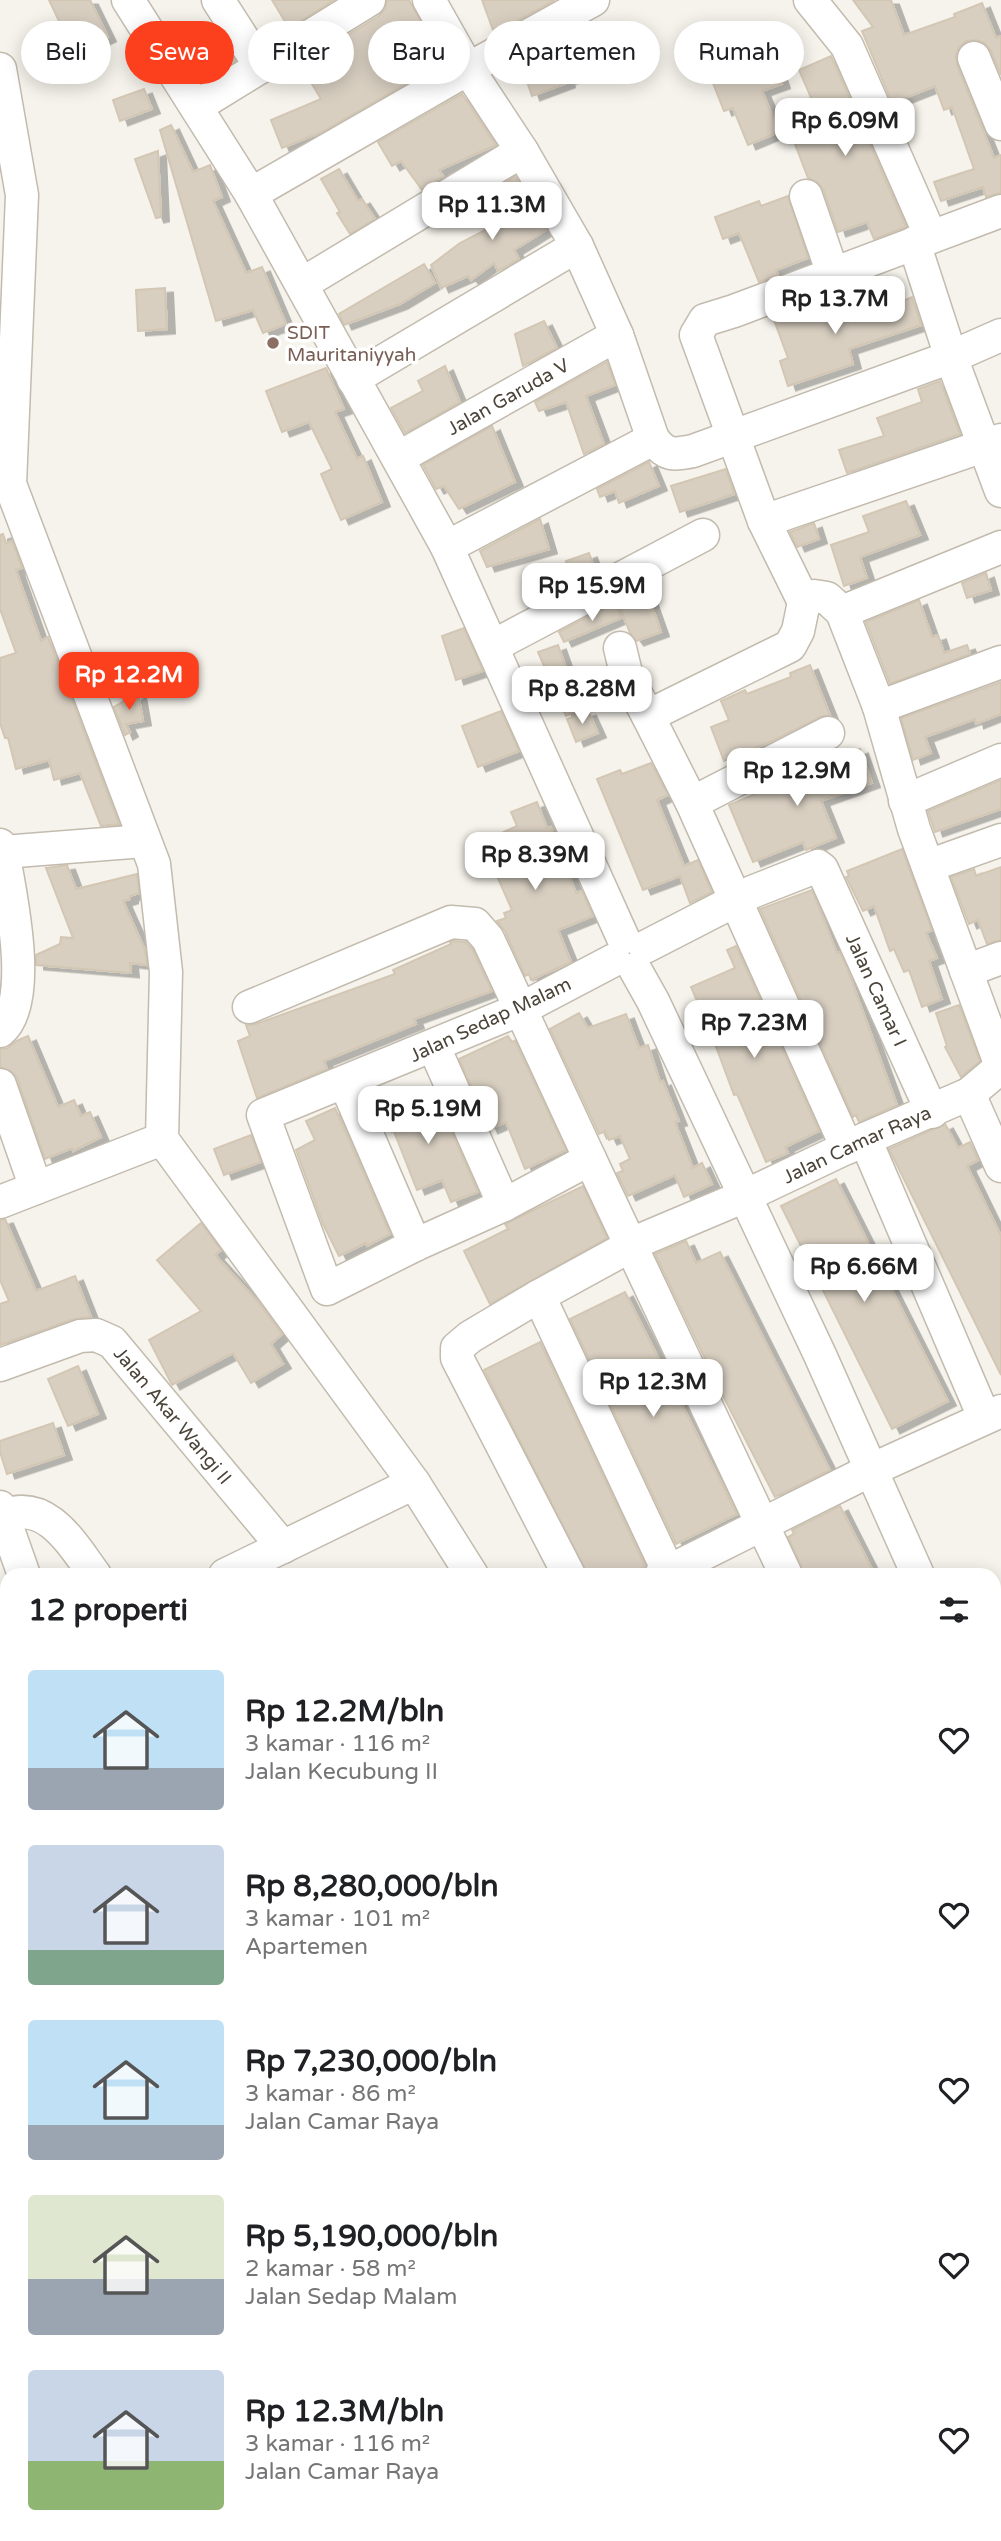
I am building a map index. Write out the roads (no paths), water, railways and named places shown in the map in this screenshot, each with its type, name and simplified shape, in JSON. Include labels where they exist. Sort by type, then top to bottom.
[{"type":"street","points":[[128,0],[251,194],[447,547],[629,954],[745,1196],[915,1568]]},
{"type":"street","points":[[218,0],[248,47]]},
{"type":"street","points":[[335,21],[369,0]]},
{"type":"street","points":[[429,0],[441,21]]},
{"type":"street","points":[[470,68],[593,0]]},
{"type":"street","points":[[810,0],[847,46],[922,240],[951,357],[993,443],[1001,491]]},
{"type":"street","points":[[974,58],[1001,124]]},
{"type":"street","points":[[0,69],[22,195],[5,484],[29,531],[144,841],[155,864],[166,972],[162,1139],[414,1483],[468,1568]]},
{"type":"street","points":[[470,72],[522,150],[577,246],[618,335],[653,439],[662,451],[676,454],[733,437],[951,357],[1001,335]]},
{"type":"street","points":[[197,107],[248,75]]},
{"type":"street","points":[[251,194],[442,84]]},
{"type":"street","points":[[302,284],[522,150]]},
{"type":"street","points":[[806,196],[833,274]]},
{"type":"street","points":[[804,602],[764,521],[696,335],[705,320],[1001,211]]},
{"type":"street","points":[[354,379],[577,246]]},
{"type":"street","name":"Jalan Garuda V","points":[[398,458],[618,335]]},
{"type":"street","points":[[447,547],[653,439]]},
{"type":"street","points":[[764,521],[993,443]]},
{"type":"street","points":[[493,646],[703,535]]},
{"type":"street","points":[[842,612],[1001,548]]},
{"type":"street","points":[[648,716],[790,646],[798,631],[804,602],[814,596],[827,598],[842,612],[879,707],[905,800],[1001,1067]]},
{"type":"street","points":[[620,648],[627,677],[692,803],[856,1143],[993,1414],[871,1470],[679,1568]]},
{"type":"street","points":[[879,707],[1001,662]]},
{"type":"street","points":[[692,803],[828,733]]},
{"type":"street","points":[[905,800],[1001,760]]},
{"type":"street","points":[[928,866],[1001,840]]},
{"type":"street","points":[[0,1031],[16,1006],[18,935],[1,848],[144,841]]},
{"type":"street","name":"Jalan Sedap Malam","points":[[415,1245],[327,1289],[263,1115],[521,1009],[737,900],[811,868],[818,866],[822,869]]},
{"type":"street","name":"Jalan Camar I","points":[[822,869],[932,1112]]},
{"type":"street","points":[[249,1007],[451,922],[475,924],[488,939],[782,1568]]},
{"type":"street","points":[[966,971],[1001,958]]},
{"type":"street","points":[[434,1047],[504,1205]]},
{"type":"street","name":"Jalan Camar Raya","points":[[565,1568],[457,1358],[457,1348],[470,1337],[539,1296],[631,1245],[745,1196],[856,1143],[932,1112],[969,1094],[1001,1067]]},
{"type":"street","points":[[345,1083],[415,1245],[504,1205],[590,1159]]},
{"type":"street","points":[[0,1086],[36,1188]]},
{"type":"street","points":[[969,1094],[1001,1166]]},
{"type":"street","points":[[0,1202],[162,1139]]},
{"type":"street","points":[[539,1296],[664,1568]]},
{"type":"street","name":"Jalan Akar Wangi II","points":[[0,1365],[80,1336],[96,1335],[112,1342],[283,1547]]},
{"type":"street","points":[[240,1568],[414,1483]]},
{"type":"street","points":[[21,1568],[1,1512],[31,1511],[46,1519],[60,1529],[90,1568]]},
{"type":"place","name":"SDIT Mauritaniyyah","points":[[273,343]]}]
